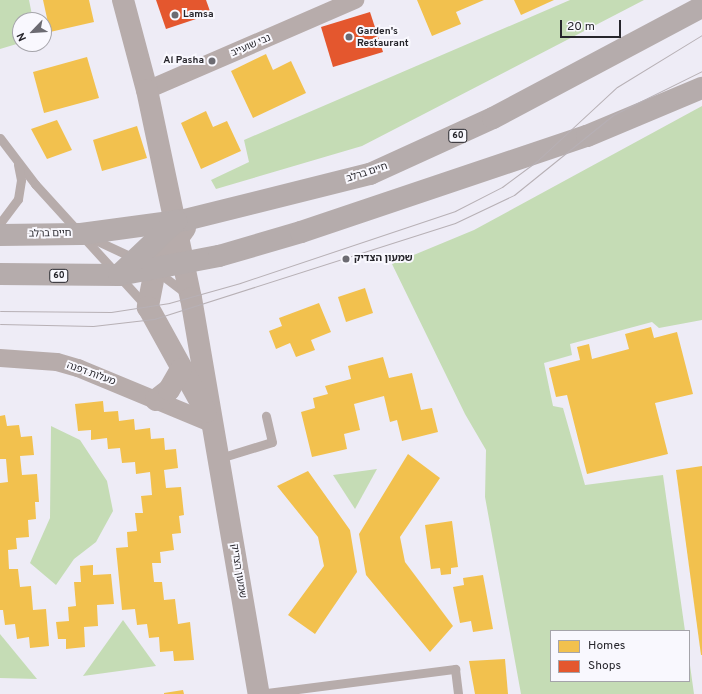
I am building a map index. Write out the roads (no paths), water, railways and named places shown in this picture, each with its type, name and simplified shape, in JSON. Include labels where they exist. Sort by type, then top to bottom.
[{"type":"highway","name":"חיים ברלב","points":[[0,234],[81,234],[183,225],[335,184],[402,161],[493,118],[702,7]]},
{"type":"highway","points":[[119,275],[146,265],[184,264],[301,232],[593,133],[702,88]]},
{"type":"highway","points":[[146,265],[183,225]]},
{"type":"highway","name":"60","points":[[0,274],[119,275]]},
{"type":"street","name":"שמעון הצדיק","points":[[123,0],[183,225],[184,264],[220,458],[259,694]]},
{"type":"street","name":"נבי שועייב","points":[[147,90],[355,0]]},
{"type":"street","points":[[146,265],[148,307]]},
{"type":"street","name":"שמעון הצדיק","points":[[148,307],[181,369],[213,424]]},
{"type":"street","name":"מעלות דפנה","points":[[0,358],[64,364],[213,424]]},
{"type":"street","points":[[156,400],[169,390],[181,369]]},
{"type":"lane","points":[[0,138],[17,163],[148,307]]},
{"type":"lane","points":[[0,223],[19,194],[21,180],[17,163]]},
{"type":"lane","points":[[81,234],[146,265],[191,298]]},
{"type":"lane","points":[[220,458],[272,442],[266,416]]},
{"type":"lane","points":[[259,694],[455,669],[458,694]]},
{"type":"tram line","points":[[0,311],[111,312],[169,303],[240,283],[455,211],[502,187],[537,161],[617,87],[702,35]]},
{"type":"tram line","points":[[0,324],[93,326],[154,319],[455,223],[514,195],[613,115],[702,71]]},
{"type":"place","name":"Lamsa","points":[[175,15]]},
{"type":"place","name":"Garden's Restaurant","points":[[349,37]]},
{"type":"place","name":"Al Pasha","points":[[212,61]]},
{"type":"place","name":"שמעון הצדיק","points":[[346,259]]}]
